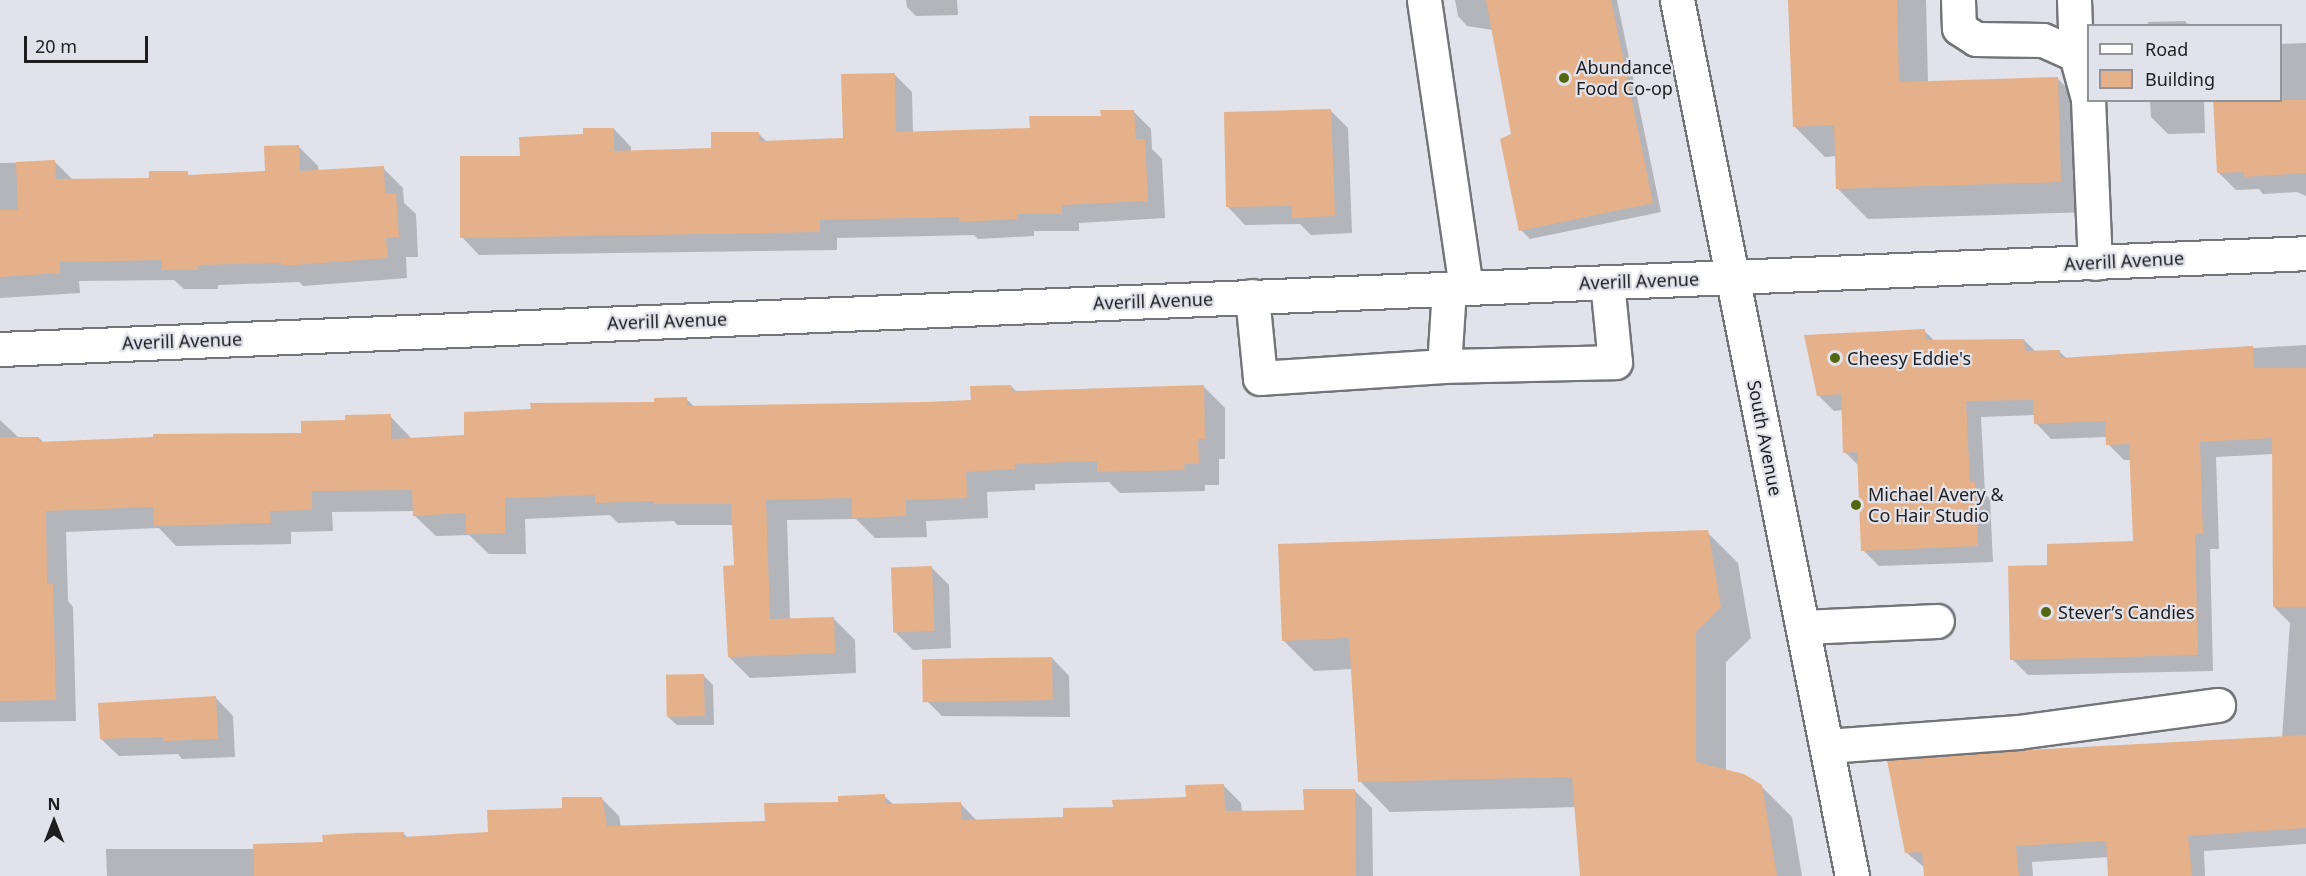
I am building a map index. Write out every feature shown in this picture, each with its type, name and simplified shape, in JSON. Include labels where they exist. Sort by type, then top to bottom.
[{"type":"street","points":[[1424,0],[1457,289],[1444,366]]},
{"type":"street","name":"South Avenue","points":[[1677,0],[1852,876]]},
{"type":"street","points":[[1958,0],[1959,28],[1976,39],[2043,40],[2076,55]]},
{"type":"street","points":[[2074,0],[2076,55],[2087,95]]},
{"type":"street","points":[[2088,102],[2095,263]]},
{"type":"street","name":"Averill Avenue","points":[[0,349],[2306,253]]},
{"type":"street","points":[[1252,296],[1260,378],[1444,366],[1615,362],[1607,282]]},
{"type":"street","points":[[1803,627],[1938,621]]},
{"type":"street","points":[[1827,746],[2018,732],[2218,705]]},
{"type":"building","name":"Abundance Food Co-op","points":[[1486,0],[1611,0],[1653,203],[1519,231],[1500,139],[1511,134]]},
{"type":"building","points":[[1788,0],[1897,0],[1899,82],[2058,77],[2061,182],[1836,189],[1834,125],[1793,127]]},
{"type":"building","points":[[895,73],[896,132],[1030,128],[1029,116],[1101,116],[1100,110],[1134,110],[1136,139],[1145,139],[1148,201],[1062,205],[1062,214],[1017,214],[1017,219],[959,222],[959,217],[820,220],[820,232],[460,238],[460,156],[520,156],[519,137],[583,134],[583,128],[614,128],[614,151],[711,148],[711,132],[759,132],[759,141],[843,138],[841,74]]},
{"type":"building","points":[[2306,100],[2306,173],[2244,177],[2244,172],[2217,173],[2213,102]]},
{"type":"building","points":[[1331,109],[1335,216],[1292,218],[1292,206],[1226,207],[1224,112]]},
{"type":"building","points":[[299,145],[300,171],[384,166],[385,194],[396,193],[399,237],[386,238],[388,258],[281,266],[281,263],[198,265],[198,270],[162,270],[162,260],[60,262],[60,273],[0,277],[0,210],[18,210],[16,162],[55,160],[56,179],[149,178],[149,171],[188,171],[188,175],[265,171],[264,146]]},
{"type":"building","points":[[1925,329],[1925,340],[2024,339],[2025,351],[2060,350],[2060,358],[2253,346],[2254,368],[2306,368],[2306,607],[2273,607],[2272,438],[2200,442],[2203,534],[2195,534],[2198,655],[2010,660],[2008,566],[2047,565],[2047,544],[2133,541],[2129,444],[2106,445],[2105,421],[2034,424],[2033,400],[1966,401],[1970,482],[1975,482],[1978,546],[1861,551],[1857,452],[1843,453],[1841,394],[1817,396],[1804,335]]},
{"type":"building","points":[[1011,385],[1012,391],[1204,385],[1205,439],[1198,439],[1199,464],[1184,464],[1185,470],[1097,472],[1097,461],[1015,464],[1015,469],[966,472],[967,498],[906,500],[906,516],[852,518],[852,498],[766,500],[770,619],[834,617],[835,653],[728,657],[723,566],[734,565],[731,504],[654,504],[654,501],[595,503],[595,495],[505,498],[505,533],[466,534],[466,513],[413,516],[412,490],[312,491],[312,510],[270,511],[271,523],[154,526],[153,507],[46,511],[47,584],[53,584],[56,700],[0,701],[0,437],[39,437],[39,442],[153,437],[153,434],[301,433],[301,421],[345,420],[345,415],[391,414],[391,439],[464,435],[464,412],[531,409],[530,403],[654,402],[654,398],[687,397],[687,406],[927,402],[971,400],[970,386]]},
{"type":"building","points":[[1708,530],[1721,607],[1696,632],[1696,762],[1744,774],[1762,785],[1777,876],[1580,876],[1572,777],[1358,782],[1349,638],[1282,641],[1278,544]]},
{"type":"building","points":[[932,566],[934,631],[893,632],[891,567]]},
{"type":"building","points":[[1052,657],[1053,700],[923,702],[922,659]]},
{"type":"building","points":[[704,674],[705,716],[667,717],[666,675]]},
{"type":"building","points":[[216,696],[218,739],[163,741],[163,737],[100,739],[98,703]]},
{"type":"building","points":[[2306,735],[2306,828],[2188,836],[2192,876],[2108,876],[2106,841],[2016,846],[2019,876],[1924,876],[1922,852],[1905,853],[1887,760],[2028,750]]},
{"type":"building","points":[[1224,784],[1225,811],[1304,810],[1303,789],[1355,789],[1356,876],[254,876],[253,844],[323,842],[322,835],[356,833],[404,832],[404,837],[488,832],[487,810],[562,808],[562,797],[602,797],[607,826],[765,821],[764,803],[838,802],[838,796],[885,794],[885,804],[961,802],[961,820],[1063,817],[1063,808],[1113,807],[1112,800],[1186,797],[1185,785]]},
{"type":"place","name":"Abundance Food Co-op","points":[[1564,78]]},
{"type":"place","name":"Cheesy Eddie's","points":[[1835,358]]},
{"type":"place","name":"Michael Avery & Co Hair Studio","points":[[1856,505]]},
{"type":"place","name":"Stever’s Candies","points":[[2046,612]]}]
